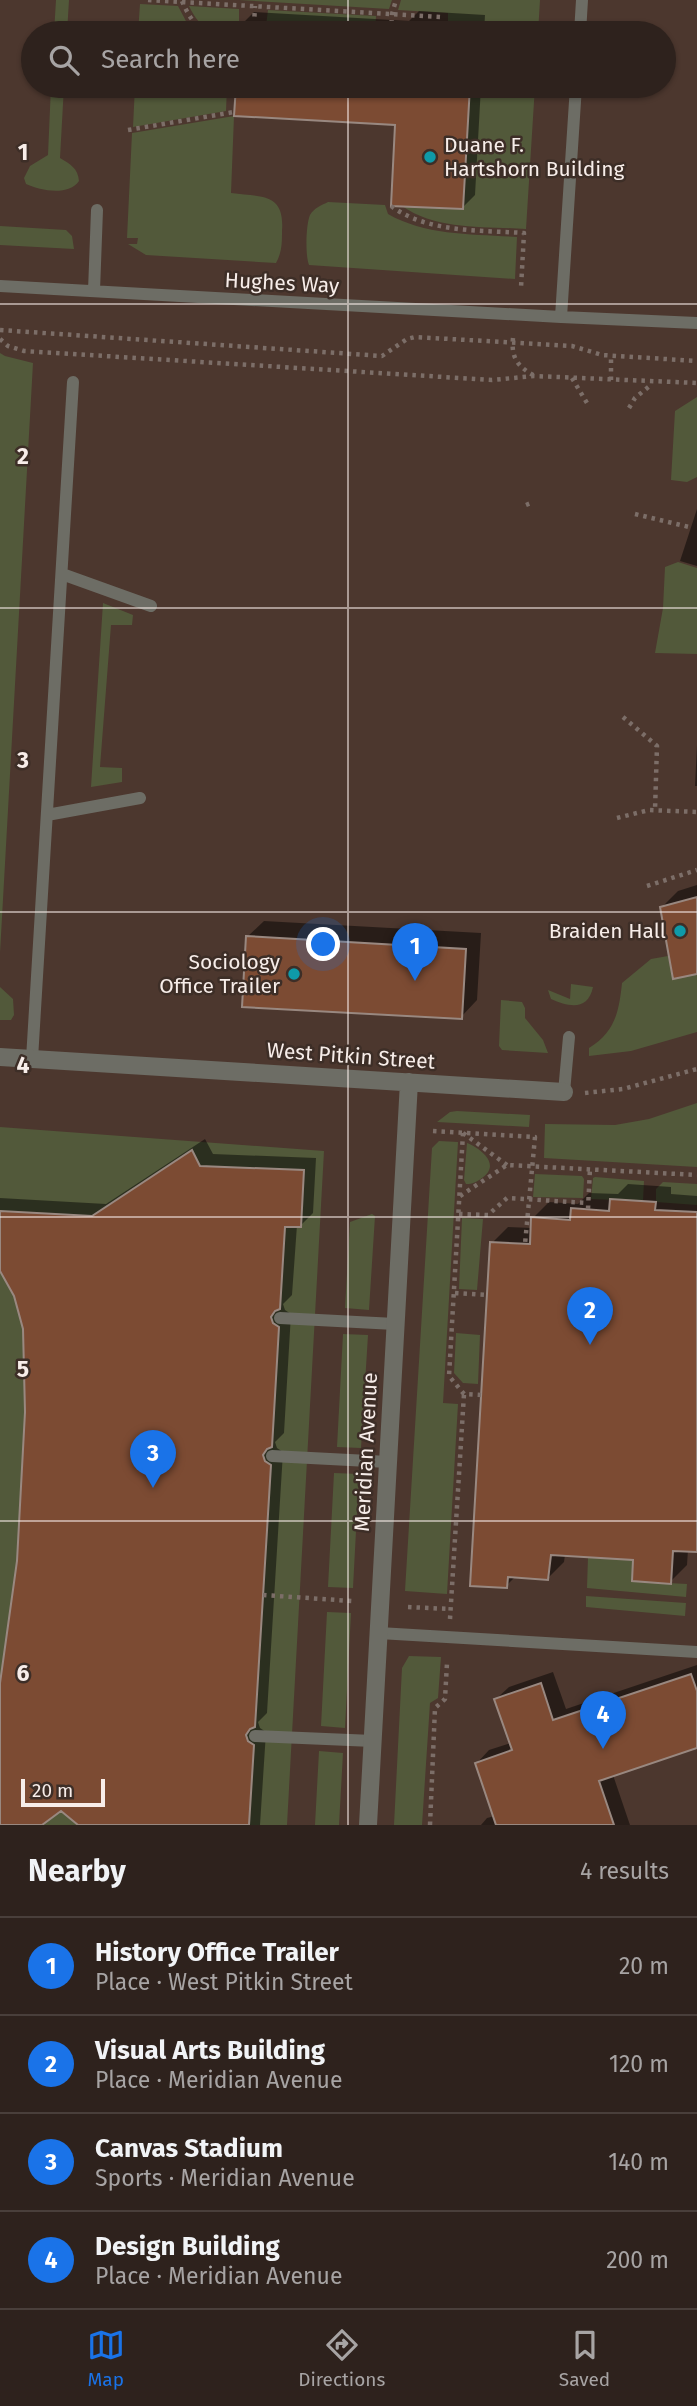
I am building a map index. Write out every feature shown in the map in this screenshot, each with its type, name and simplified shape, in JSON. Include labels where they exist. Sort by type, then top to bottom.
[{"type":"street","name":"West Pitkin Street","points":[[0,1057],[564,1092]]},
{"type":"street","name":"Meridian Avenue","points":[[368,1825],[409,1082]]},
{"type":"lane","points":[[581,21],[582,0]]},
{"type":"lane","points":[[561,317],[575,98]]},
{"type":"lane","points":[[94,291],[97,210]]},
{"type":"lane","name":"Hughes Way","points":[[0,286],[697,323]]},
{"type":"lane","points":[[33,1059],[73,382]]},
{"type":"lane","points":[[62,574],[151,606]]},
{"type":"lane","points":[[47,815],[140,798]]},
{"type":"lane","points":[[564,1092],[569,1037]]},
{"type":"lane","points":[[280,1318],[396,1324]]},
{"type":"lane","points":[[272,1456],[388,1462]]},
{"type":"lane","points":[[379,1633],[697,1652]]},
{"type":"lane","points":[[255,1736],[373,1741]]},
{"type":"path","points":[[148,0],[441,17],[441,21]]},
{"type":"path","points":[[392,21],[396,0]]},
{"type":"path","points":[[182,1],[192,21]]},
{"type":"path","points":[[254,21],[255,6]]},
{"type":"path","points":[[128,130],[234,112]]},
{"type":"path","points":[[391,206],[402,214],[425,223],[451,228],[524,233],[521,288]]},
{"type":"path","points":[[0,330],[382,356],[407,339],[415,337],[513,340],[572,346],[602,355],[697,361]]},
{"type":"path","points":[[0,339],[8,346],[24,351],[74,355],[492,380],[534,376],[697,383]]},
{"type":"path","points":[[513,340],[513,358],[521,368],[534,376]]},
{"type":"path","points":[[611,356],[611,380]]},
{"type":"path","points":[[572,378],[587,403]]},
{"type":"path","points":[[629,408],[635,398],[653,383]]},
{"type":"path","points":[[635,514],[690,527]]},
{"type":"path","points":[[623,717],[657,746],[655,810]]},
{"type":"path","points":[[617,818],[655,810],[697,812]]},
{"type":"path","points":[[647,886],[697,870]]},
{"type":"path","points":[[564,1092],[589,1093],[623,1089],[697,1069]]},
{"type":"path","points":[[433,1131],[534,1137],[525,1244]]},
{"type":"path","points":[[463,1133],[507,1166]]},
{"type":"path","points":[[450,1623],[464,1394],[449,1376],[463,1133]]},
{"type":"path","points":[[460,1196],[507,1166],[697,1174]]},
{"type":"path","points":[[459,1214],[488,1215],[507,1198],[588,1206],[590,1168]]},
{"type":"path","points":[[455,1293],[487,1295]]},
{"type":"path","points":[[464,1394],[481,1395]]},
{"type":"path","points":[[263,1595],[352,1601]]},
{"type":"path","points":[[408,1607],[450,1609]]},
{"type":"path","points":[[430,1825],[435,1708],[445,1699],[447,1663]]},
{"type":"shaded area","points":[[0,0],[697,0],[697,1825],[0,1825]]},
{"type":"green space","points":[[56,0],[69,0],[68,21],[55,21]]},
{"type":"green space","points":[[239,0],[392,0],[389,9]]},
{"type":"green space","points":[[401,0],[540,0],[539,21],[448,21],[448,13],[398,10]]},
{"type":"green space","points":[[140,4],[178,6],[186,21],[139,21]]},
{"type":"green space","points":[[189,6],[239,9],[239,21],[198,21]]},
{"type":"green space","points":[[268,10],[376,16],[376,21],[267,21]]},
{"type":"green space","points":[[50,98],[63,98],[60,158],[75,170],[79,181],[74,186],[69,189],[47,190],[26,184],[24,178],[30,166],[48,155]]},
{"type":"green space","points":[[134,98],[227,98],[226,111],[133,127]]},
{"type":"green space","points":[[469,98],[534,98],[526,229],[462,226],[431,220],[402,206],[463,209]]},
{"type":"green space","points":[[234,116],[231,193],[269,199],[280,210],[282,243],[276,263],[146,255],[128,244],[137,244],[138,238],[127,238],[132,133]]},
{"type":"green space","points":[[328,202],[385,205],[388,214],[434,230],[517,237],[515,279],[309,265],[307,232],[310,215]]},
{"type":"green space","points":[[0,226],[66,230],[72,236],[74,249],[0,245]]},
{"type":"green space","points":[[0,353],[33,363],[0,953]]},
{"type":"green space","points":[[697,397],[697,477],[687,482],[671,480],[675,411]]},
{"type":"green space","points":[[678,562],[697,568],[697,654],[655,653],[663,608],[665,567]]},
{"type":"green space","points":[[103,603],[133,615],[132,625],[111,625],[100,767],[122,768],[122,782],[91,787]]},
{"type":"green space","points":[[668,956],[673,979],[697,974],[697,1032],[631,1051],[589,1056],[589,1048],[605,1035],[614,1020],[622,983],[651,959]]},
{"type":"green space","points":[[571,984],[593,987],[587,1000],[571,1005],[551,999],[548,990],[570,999]]},
{"type":"green space","points":[[0,987],[13,999],[14,1015],[11,1020],[0,1020]]},
{"type":"green space","points":[[501,1000],[522,1002],[525,1018],[543,1040],[548,1053],[502,1050],[499,1046]]},
{"type":"green space","points":[[697,1103],[697,1167],[544,1158],[545,1124],[615,1125],[649,1119]]},
{"type":"green space","points":[[450,1112],[530,1115],[529,1127],[437,1122]]},
{"type":"green space","points":[[0,1127],[324,1151],[287,1825],[0,1825]]},
{"type":"green space","points":[[439,1141],[458,1142],[443,1403],[458,1404],[447,1594],[405,1591],[432,1148]]},
{"type":"green space","points":[[467,1143],[483,1153],[490,1163],[490,1168],[482,1178],[466,1184],[464,1180]]},
{"type":"green space","points":[[535,1174],[582,1176],[583,1198],[533,1197]]},
{"type":"green space","points":[[595,1177],[644,1181],[643,1201],[591,1199]]},
{"type":"green space","points":[[663,1182],[697,1184],[697,1205],[656,1202],[656,1189]]},
{"type":"green space","points":[[372,1214],[375,1216],[369,1310],[345,1308],[350,1222]]},
{"type":"green space","points":[[462,1218],[483,1219],[477,1290],[459,1289]]},
{"type":"green space","points":[[456,1333],[480,1335],[478,1384],[463,1383],[454,1373]]},
{"type":"green space","points":[[343,1334],[368,1335],[361,1448],[337,1447]]},
{"type":"green space","points":[[334,1473],[359,1474],[353,1588],[328,1587]]},
{"type":"green space","points":[[588,1557],[633,1560],[632,1581],[687,1584],[686,1597],[587,1588]]},
{"type":"green space","points":[[586,1596],[686,1603],[685,1616],[586,1607]]},
{"type":"green space","points":[[327,1612],[351,1613],[345,1728],[321,1726]]},
{"type":"green space","points":[[409,1656],[441,1657],[438,1698],[430,1703],[422,1825],[394,1825],[402,1668]]},
{"type":"green space","points":[[319,1751],[343,1753],[339,1825],[315,1825]]},
{"type":"building","name":"Duane F. Hartshorn Building","points":[[235,98],[469,98],[463,209],[391,206],[395,125],[234,116]]},
{"type":"building","name":"Braiden Hall","points":[[697,897],[697,974],[673,979],[660,907]]},
{"type":"building","points":[[246,936],[466,949],[462,1019],[242,1007]]},
{"type":"building","points":[[192,1150],[200,1166],[304,1170],[301,1227],[285,1227],[280,1309],[271,1317],[273,1323],[279,1327],[272,1447],[263,1455],[265,1461],[271,1465],[255,1727],[246,1735],[248,1741],[254,1745],[249,1825],[78,1825],[61,1811],[42,1825],[0,1825],[0,1683],[17,1561],[25,1412],[23,1329],[14,1296],[0,1271],[0,1211],[92,1216]]},
{"type":"building","points":[[610,1199],[656,1202],[655,1210],[697,1212],[697,1552],[673,1551],[671,1584],[632,1581],[633,1560],[551,1555],[548,1580],[508,1577],[507,1588],[470,1586],[490,1242],[530,1244],[531,1217],[570,1220],[571,1208],[609,1211]]},
{"type":"building","points":[[691,1674],[697,1691],[697,1748],[599,1781],[614,1825],[496,1825],[475,1763],[512,1750],[494,1699],[541,1683],[553,1720]]},
{"type":"place","name":"Duane F. Hartshorn Building","points":[[430,157]]},
{"type":"place","name":"Braiden Hall","points":[[680,931]]},
{"type":"place","name":"Sociology Office Trailer","points":[[294,974]]},
{"type":"place","name":"History Office Trailer","points":[[415,981]]},
{"type":"place","name":"Visual Arts Building","points":[[590,1345]]},
{"type":"place","name":"Canvas Stadium","points":[[153,1488]]},
{"type":"place","name":"Design Building","points":[[603,1749]]}]
